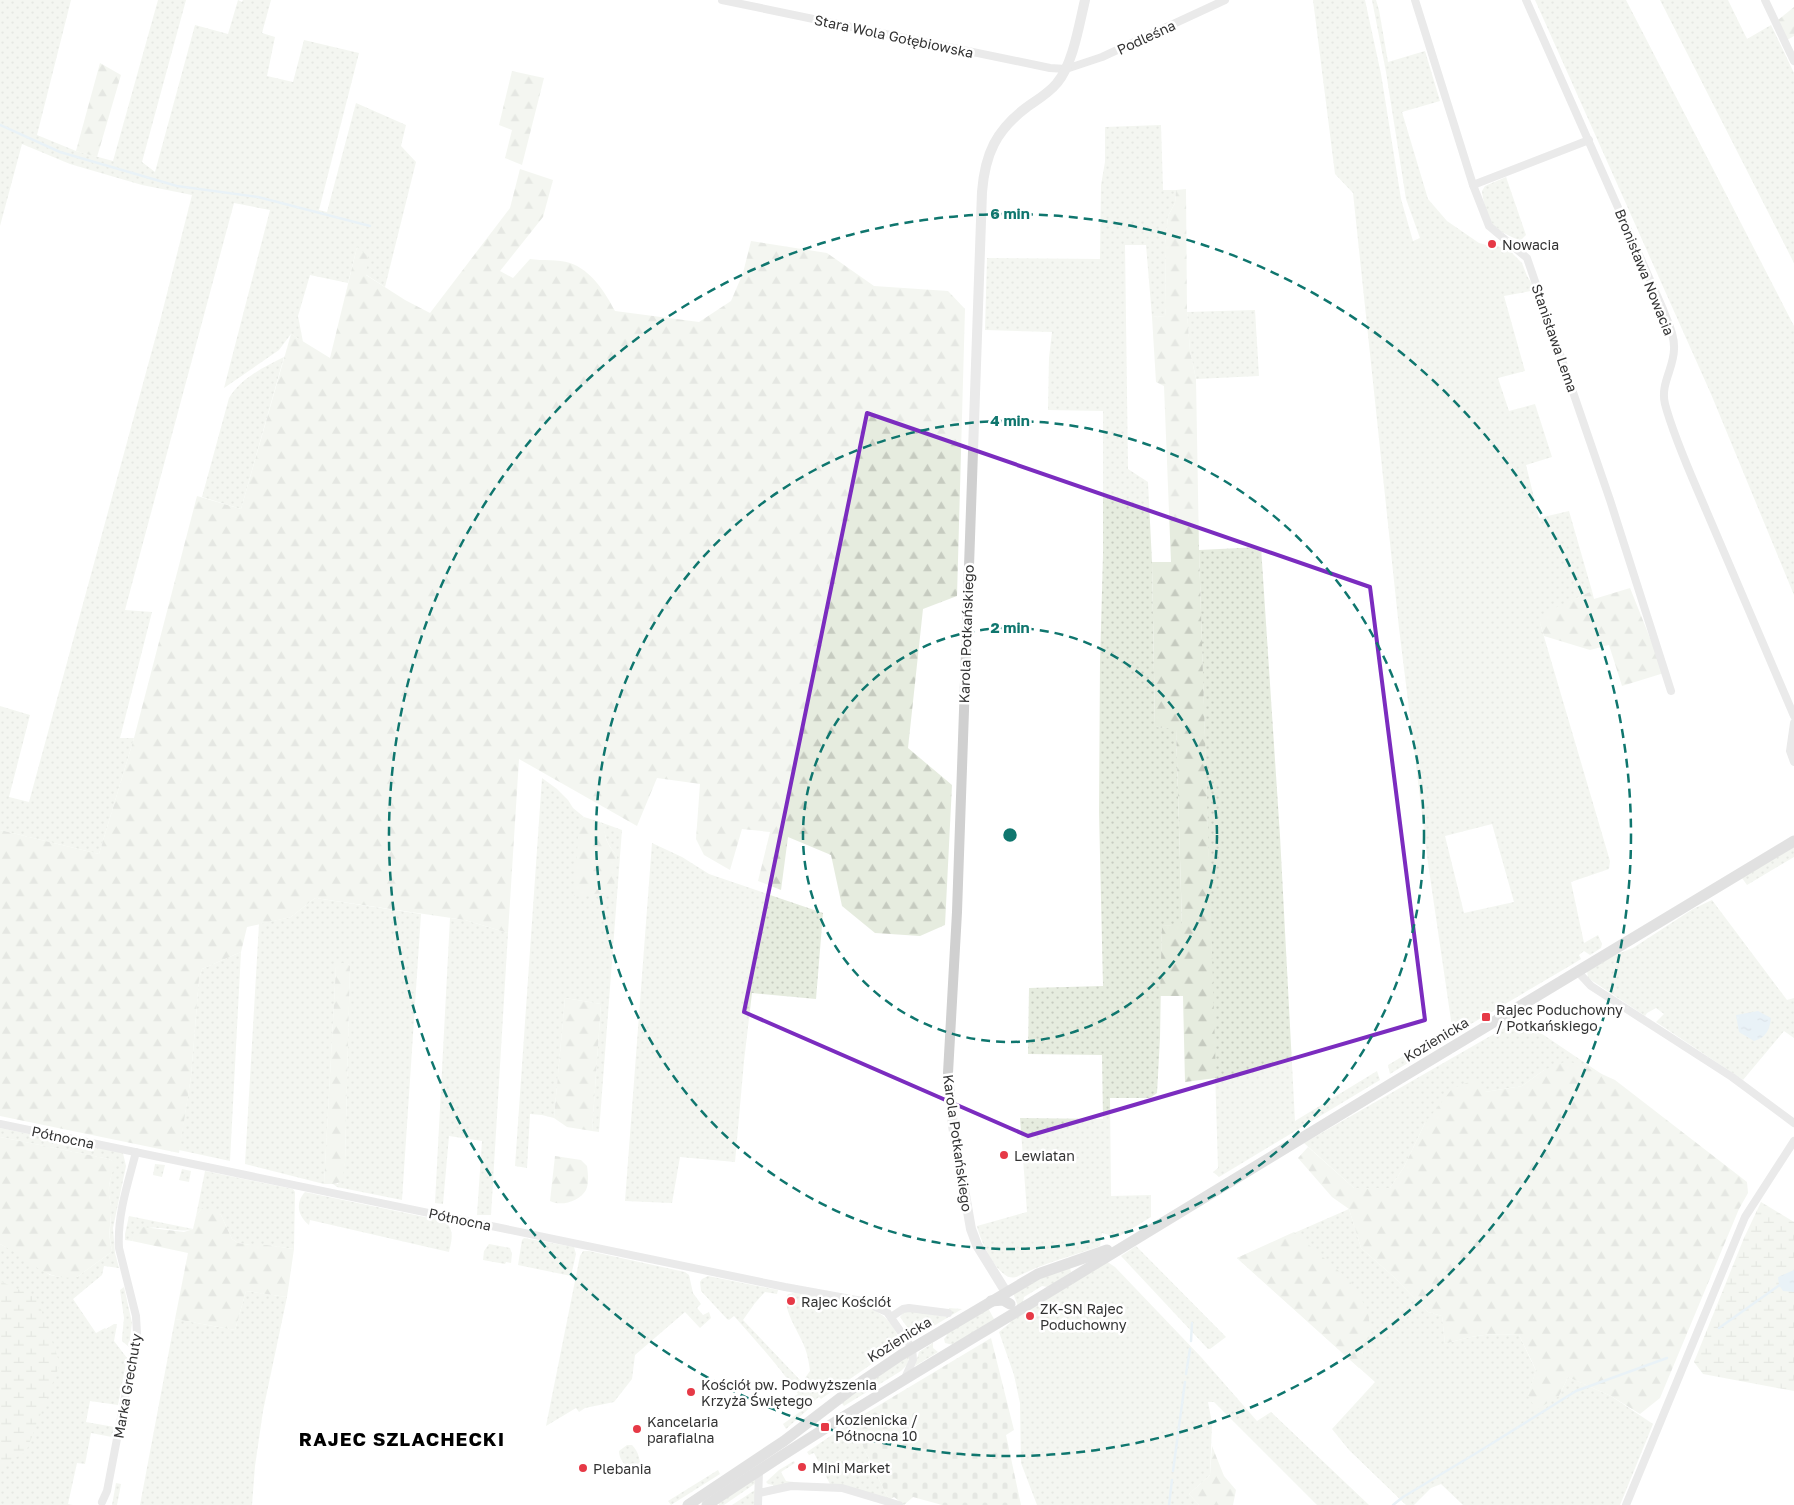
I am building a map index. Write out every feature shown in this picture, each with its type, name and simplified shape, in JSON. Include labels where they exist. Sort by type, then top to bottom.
[{"type":"main road","name":"Kozienicka","points":[[711,1503],[759,1470],[905,1378],[952,1351],[1010,1310],[1119,1248],[1794,841]]},
{"type":"main road","name":"Kozienicka","points":[[688,1505],[784,1441],[861,1382],[912,1348],[1038,1274],[1107,1250],[1119,1248]]},
{"type":"main road","points":[[1006,1292],[1010,1310]]},
{"type":"main road","points":[[991,1301],[1003,1300],[1010,1310]]},
{"type":"main road","points":[[939,1332],[937,1341],[940,1347],[952,1351]]},
{"type":"street","name":"Stara Wola Gołębiowska","points":[[722,0],[1050,68],[1066,69]]},
{"type":"street","name":"Karola Potkańskiego","points":[[1006,1292],[977,1245],[971,1229],[953,1126],[948,1073],[957,912],[982,192],[985,167],[997,136],[1008,122],[1057,84],[1066,69],[1086,0]]},
{"type":"street","name":"Podleśna","points":[[1066,69],[1102,57],[1225,0]]},
{"type":"street","name":"Stanisława Lema","points":[[1415,0],[1473,185],[1489,226],[1527,258],[1610,500],[1671,691]]},
{"type":"street","name":"Bronisława Nowacia","points":[[1526,0],[1644,265],[1672,335],[1674,348],[1672,362],[1664,387],[1664,403],[1684,456],[1794,716]]},
{"type":"street","points":[[1765,0],[1794,61]]},
{"type":"street","points":[[1473,185],[1589,140]]},
{"type":"street","points":[[1794,723],[1790,751],[1794,762]]},
{"type":"street","points":[[1578,972],[1591,986],[1732,1077],[1794,1123]]},
{"type":"street","name":"Północna","points":[[0,1124],[862,1301],[879,1307],[891,1317],[912,1348]]},
{"type":"street","points":[[1626,1505],[1745,1217],[1794,1142]]},
{"type":"street","name":"Marka Grechuty","points":[[102,1502],[107,1491],[137,1334],[136,1316],[118,1238],[120,1218],[136,1152]]},
{"type":"street","points":[[991,1301],[996,1284],[994,1273]]},
{"type":"street","points":[[891,1317],[903,1309],[909,1308],[948,1313]]},
{"type":"street","points":[[901,1355],[905,1338]]},
{"type":"street","points":[[905,1378],[913,1360],[912,1348]]},
{"type":"street","points":[[758,1505],[759,1470]]},
{"type":"street","points":[[711,1503],[720,1484]]},
{"type":"street","points":[[759,1493],[791,1486],[842,1488],[899,1505]]},
{"type":"highlighted area","points":[[867,413],[1370,587],[1425,1020],[1028,1136],[744,1012]]},
{"type":"green space","points":[[0,0],[71,0],[37,135],[76,151],[113,161],[158,0],[186,0],[142,162],[155,172],[195,25],[228,34],[238,0],[242,2],[243,0],[271,0],[262,33],[275,37],[267,76],[293,82],[304,40],[359,53],[319,210],[327,212],[356,103],[406,125],[401,146],[416,162],[385,287],[365,274],[357,247],[348,283],[310,275],[298,316],[303,342],[291,334],[279,350],[224,388],[270,210],[234,203],[125,610],[152,612],[120,738],[134,738],[99,854],[0,830],[0,706],[30,715],[9,797],[29,802],[160,321],[192,195],[142,185],[70,164],[22,144],[0,226]]},
{"type":"green space","points":[[1313,0],[1365,0],[1381,74],[1401,199],[1413,241],[1420,238],[1406,199],[1386,72],[1372,0],[1376,0],[1388,62],[1425,51],[1440,101],[1402,112],[1428,199],[1447,221],[1479,243],[1498,246],[1512,253],[1522,263],[1527,276],[1536,290],[1504,296],[1525,371],[1498,378],[1509,411],[1535,404],[1552,457],[1526,465],[1539,518],[1569,511],[1592,591],[1569,602],[1540,623],[1610,861],[1609,869],[1571,882],[1584,943],[1598,935],[1602,944],[1601,948],[1590,955],[1584,951],[1579,955],[1581,959],[1390,1074],[1388,1065],[1452,1027],[1428,863],[1399,628],[1353,193],[1335,174]],"holes":[[[1492,824],[1514,902],[1464,913],[1445,836]]]},
{"type":"green space","points":[[1535,0],[1626,0],[1794,326],[1794,595],[1711,394]]},
{"type":"green space","points":[[1660,0],[1728,0],[1747,39],[1771,25],[1794,73],[1794,263]]},
{"type":"green space","points":[[1794,7],[1794,36],[1787,40],[1778,20]]},
{"type":"green space","points":[[100,63],[121,75],[97,157],[76,151]]},
{"type":"green space","points":[[512,71],[544,78],[522,165],[505,158],[512,130],[499,125]]},
{"type":"green space","points":[[1161,125],[1163,190],[1176,190],[1175,203],[1168,216],[1165,245],[1165,316],[1152,317],[1146,245],[1125,245],[1128,469],[1148,482],[1152,562],[1155,727],[1176,728],[1182,925],[1162,926],[1157,1093],[1150,1098],[1110,1098],[1111,1196],[1151,1195],[1151,1217],[1113,1240],[1109,1235],[1102,1233],[1100,1246],[1016,1277],[1009,1277],[994,1262],[981,1239],[977,1226],[1027,1212],[1020,1118],[1103,1119],[1102,1055],[1028,1054],[1029,988],[1103,986],[1099,812],[1103,411],[1048,410],[1049,358],[1052,332],[985,330],[987,258],[1100,259],[1101,185],[1105,162],[1105,127]]},
{"type":"green space","points":[[520,169],[553,180],[543,217],[500,271],[513,278],[530,259],[570,263],[578,266],[597,282],[615,311],[699,322],[731,301],[743,273],[751,241],[827,253],[874,286],[948,291],[965,309],[957,596],[923,609],[908,748],[952,785],[945,925],[920,936],[875,933],[842,906],[831,855],[788,837],[781,890],[758,881],[770,832],[742,829],[730,870],[704,855],[696,839],[700,784],[657,778],[637,826],[519,759],[508,933],[465,920],[315,898],[291,917],[247,927],[241,952],[202,969],[199,979],[191,1077],[179,1153],[0,1116],[0,830],[99,854],[134,738],[197,496],[241,509],[291,334],[330,358],[357,247],[368,256],[366,275],[405,300],[430,313],[510,208]]},
{"type":"green space","points":[[1506,177],[1526,235],[1521,240],[1504,233],[1493,225],[1484,202],[1482,191],[1485,186]]},
{"type":"green space","points":[[1186,189],[1187,312],[1190,351],[1196,379],[1199,550],[1216,1078],[1185,1082],[1183,996],[1160,996],[1162,926],[1182,924],[1176,729],[1155,727],[1152,562],[1171,562],[1164,386],[1156,382],[1152,317],[1165,316],[1165,245],[1168,216],[1175,203],[1176,190]]},
{"type":"green space","points":[[1255,310],[1259,376],[1196,379],[1190,351],[1187,312]]},
{"type":"green space","points":[[284,357],[241,509],[202,497],[229,398],[246,379]]},
{"type":"green space","points":[[1261,547],[1280,836],[1295,1121],[1377,1071],[1380,1080],[1219,1177],[1213,1172],[1218,1168],[1199,550]]},
{"type":"green space","points":[[1630,588],[1664,673],[1622,686],[1609,645],[1590,650],[1544,636],[1540,623],[1546,612],[1592,591],[1594,599]]},
{"type":"green space","points":[[542,778],[568,800],[573,808],[584,817],[580,820],[617,856],[608,843],[600,822],[622,830],[599,1132],[592,1131],[601,1004],[565,998],[554,1118],[530,1114],[527,1168],[515,1166]]},
{"type":"green space","points":[[584,817],[600,822],[610,847],[617,856],[614,888],[604,893],[574,896],[579,825],[580,820]]},
{"type":"green space","points":[[652,843],[682,857],[709,874],[823,913],[816,999],[752,993],[735,1162],[680,1157],[672,1203],[625,1201]]},
{"type":"green space","points":[[1794,847],[1794,857],[1747,885],[1742,878]]},
{"type":"green space","points":[[315,898],[421,914],[402,1200],[337,1187],[333,1184],[338,1184],[345,1163],[350,966],[348,964],[336,967],[324,1184],[245,1164],[259,924],[291,917]]},
{"type":"green space","points":[[1712,900],[1787,1000],[1794,998],[1794,1038],[1784,1031],[1743,1080],[1656,1022],[1664,1014],[1656,1008],[1645,1016],[1588,978],[1587,971],[1617,954],[1633,948],[1693,909]]},
{"type":"green space","points":[[450,918],[465,920],[508,933],[491,1215],[477,1215],[482,1141],[449,1136],[443,1204],[435,1203]]},
{"type":"green space","points":[[241,952],[230,1161],[179,1150],[191,1077],[199,979],[202,969]]},
{"type":"green space","points":[[342,963],[350,966],[345,1163],[342,1181],[336,1184],[324,1184],[336,966]]},
{"type":"green space","points":[[565,998],[601,1004],[592,1131],[567,1127],[554,1118]]},
{"type":"green space","points":[[1520,1019],[1603,1075],[1584,1066],[1544,1070],[1522,1086],[1485,1092],[1425,1123],[1404,1167],[1390,1188],[1354,1188],[1304,1143]]},
{"type":"green space","points":[[1567,1061],[1584,1066],[1615,1080],[1747,1182],[1748,1193],[1739,1209],[1660,1398],[1640,1414],[1611,1396],[1568,1377],[1559,1396],[1536,1410],[1528,1395],[1536,1370],[1519,1335],[1482,1335],[1445,1344],[1442,1316],[1428,1312],[1394,1277],[1361,1248],[1349,1209],[1332,1197],[1298,1158],[1308,1147],[1354,1188],[1390,1188],[1404,1167],[1425,1123],[1452,1089],[1476,1079],[1485,1092],[1522,1086],[1544,1070]]},
{"type":"green space","points":[[0,1128],[123,1153],[126,1166],[113,1228],[115,1253],[119,1268],[104,1266],[102,1275],[73,1299],[96,1333],[117,1324],[114,1341],[127,1358],[118,1405],[90,1401],[86,1422],[114,1427],[112,1437],[91,1433],[85,1464],[77,1463],[68,1504],[73,1505],[0,1505],[0,1244],[16,1252],[50,1275],[77,1277],[112,1250],[109,1191],[110,1179],[115,1163],[109,1159],[0,1137]]},
{"type":"green space","points":[[0,1137],[109,1159],[116,1163],[109,1190],[112,1250],[110,1253],[77,1277],[65,1278],[45,1272],[0,1244]]},
{"type":"green space","points":[[555,1156],[581,1160],[587,1166],[588,1181],[586,1190],[570,1202],[554,1203],[550,1201]]},
{"type":"green space","points":[[155,1164],[165,1165],[162,1177],[153,1175]]},
{"type":"green space","points":[[182,1169],[191,1171],[189,1182],[179,1180]]},
{"type":"green space","points":[[205,1171],[293,1189],[295,1192],[294,1249],[238,1243],[232,1239],[221,1215],[202,1208],[196,1216]]},
{"type":"green space","points":[[305,1192],[444,1221],[451,1231],[452,1239],[449,1252],[310,1220],[309,1225],[302,1218],[299,1209],[300,1201]]},
{"type":"green space","points":[[1761,1202],[1794,1222],[1794,1391],[1703,1374],[1694,1362],[1744,1238]]},
{"type":"green space","points":[[202,1208],[212,1210],[221,1215],[232,1239],[238,1243],[294,1249],[287,1297],[246,1291],[235,1330],[175,1319],[188,1253],[132,1241],[135,1234],[143,1227],[184,1232],[193,1229],[196,1216]]},
{"type":"green space","points":[[1349,1209],[1361,1248],[1394,1277],[1428,1312],[1442,1316],[1445,1344],[1482,1335],[1519,1335],[1536,1371],[1528,1395],[1559,1396],[1568,1377],[1611,1396],[1653,1424],[1620,1505],[1463,1505],[1441,1484],[1431,1488],[1414,1505],[1406,1505],[1349,1450],[1332,1429],[1375,1382],[1237,1258]]},
{"type":"green space","points":[[129,1216],[193,1229],[144,1229],[137,1233],[132,1241],[125,1240]]},
{"type":"green space","points":[[1294,1232],[1349,1280],[1368,1310],[1370,1329],[1359,1368],[1237,1258]]},
{"type":"green space","points":[[524,1238],[574,1247],[576,1254],[571,1276],[518,1265],[522,1240]]},
{"type":"green space","points":[[489,1244],[510,1248],[512,1254],[511,1263],[506,1262],[505,1264],[483,1260],[484,1251]]},
{"type":"green space","points":[[1136,1246],[1226,1337],[1208,1349],[1121,1256]]},
{"type":"green space","points":[[583,1251],[685,1272],[689,1275],[693,1293],[701,1304],[697,1308],[703,1315],[709,1312],[711,1318],[700,1328],[685,1312],[635,1355],[632,1379],[614,1402],[585,1408],[579,1412],[576,1408],[546,1426],[580,1256]]},
{"type":"green space","points":[[1106,1261],[1115,1267],[1201,1357],[1257,1421],[1271,1412],[1369,1505],[1317,1505],[1214,1402],[1208,1402],[1212,1423],[1210,1475],[1189,1494],[1199,1505],[1037,1505],[1021,1463],[1020,1403],[1014,1375],[999,1332],[1010,1323],[1010,1320]]},
{"type":"green space","points":[[1070,1268],[1071,1272],[1048,1287],[1042,1286],[1024,1297],[1023,1302],[1018,1306],[1013,1293],[1042,1276]]},
{"type":"green space","points":[[708,1276],[778,1290],[777,1294],[765,1292],[743,1320],[802,1382],[810,1371],[808,1357],[789,1313],[786,1300],[788,1294],[796,1293],[840,1300],[873,1310],[885,1317],[893,1327],[898,1336],[895,1337],[896,1344],[892,1350],[821,1399],[819,1397],[813,1402],[814,1404],[786,1429],[783,1424],[808,1406],[802,1399],[793,1400],[793,1397],[798,1394],[791,1384],[734,1316],[729,1320],[727,1319],[701,1291],[700,1282]]},
{"type":"green space","points":[[0,1281],[37,1298],[60,1364],[26,1452],[0,1466]]},
{"type":"green space","points":[[124,1287],[132,1323],[129,1347],[122,1341],[124,1318],[120,1290]]},
{"type":"green space","points":[[246,1291],[287,1297],[263,1411],[255,1466],[252,1505],[140,1505],[175,1319],[235,1330]]},
{"type":"green space","points":[[949,1308],[962,1309],[922,1333],[914,1333],[909,1330],[900,1317],[904,1312],[909,1311],[948,1317]]},
{"type":"green space","points":[[988,1308],[994,1319],[953,1345],[945,1343],[946,1333]]},
{"type":"green space","points":[[991,1338],[1014,1430],[1006,1435],[1021,1505],[942,1505],[913,1497],[904,1505],[894,1497],[889,1500],[851,1422]]},
{"type":"green space","points":[[933,1343],[933,1348],[938,1352],[915,1366],[919,1352]]},
{"type":"green space","points":[[910,1355],[907,1365],[901,1371],[844,1406],[842,1403],[867,1383]]},
{"type":"green space","points":[[851,1422],[889,1500],[830,1484],[814,1453],[809,1455],[807,1452]]},
{"type":"green space","points":[[627,1445],[632,1445],[636,1451],[640,1460],[641,1470],[633,1470],[623,1463],[619,1451]]},
{"type":"green space","points":[[1212,1446],[1224,1476],[1236,1490],[1233,1505],[1199,1505],[1189,1494],[1210,1475]]},
{"type":"green space","points":[[794,1461],[795,1463],[781,1472],[786,1481],[801,1483],[773,1487],[773,1485],[766,1482],[779,1470]]},
{"type":"green space","points":[[718,1470],[720,1474],[671,1505],[668,1501]]},
{"type":"green space","points":[[756,1477],[756,1483],[724,1505],[719,1505],[719,1502]]},
{"type":"green space","points":[[116,1483],[121,1484],[117,1505],[112,1505]]},
{"type":"green space","points":[[755,1490],[755,1505],[732,1505]]},
{"type":"water","points":[[1758,1011],[1771,1018],[1764,1035],[1754,1041],[1739,1032],[1736,1015]]},
{"type":"water","points":[[1794,1270],[1794,1292],[1783,1291],[1779,1285],[1778,1277]]},
{"type":"waterway","points":[[0,125],[60,152],[177,186],[258,197],[370,226]]},
{"type":"waterway","points":[[1719,1328],[1781,1284]]},
{"type":"waterway","points":[[1191,1341],[1192,1323]]},
{"type":"waterway","points":[[1186,1374],[1190,1349]]},
{"type":"waterway","points":[[1393,1505],[1403,1497],[1576,1391],[1667,1358]]},
{"type":"waterway","points":[[1173,1471],[1185,1382]]},
{"type":"waterway","points":[[1169,1505],[1172,1480]]},
{"type":"place","name":"Nowacia","points":[[1492,244]]},
{"type":"place","name":"Rajec Poduchowny / Potkańskiego","points":[[1486,1017]]},
{"type":"place","name":"Lewiatan","points":[[1004,1155]]},
{"type":"place","name":"Rajec Kościół","points":[[791,1301]]},
{"type":"place","name":"ZK-SN Rajec Poduchowny","points":[[1030,1316]]},
{"type":"place","name":"Kościół pw. Podwyższenia Krzyża Świętego","points":[[691,1392]]},
{"type":"place","name":"Kozienicka / Północna 10","points":[[825,1427]]},
{"type":"place","name":"Kancelaria parafialna","points":[[637,1429]]},
{"type":"place","name":"Mini Market","points":[[802,1467]]},
{"type":"place","name":"Plebania","points":[[583,1468]]},
{"type":"district","name":"RAJEC SZLACHECKI","points":[[402,1438]]}]
